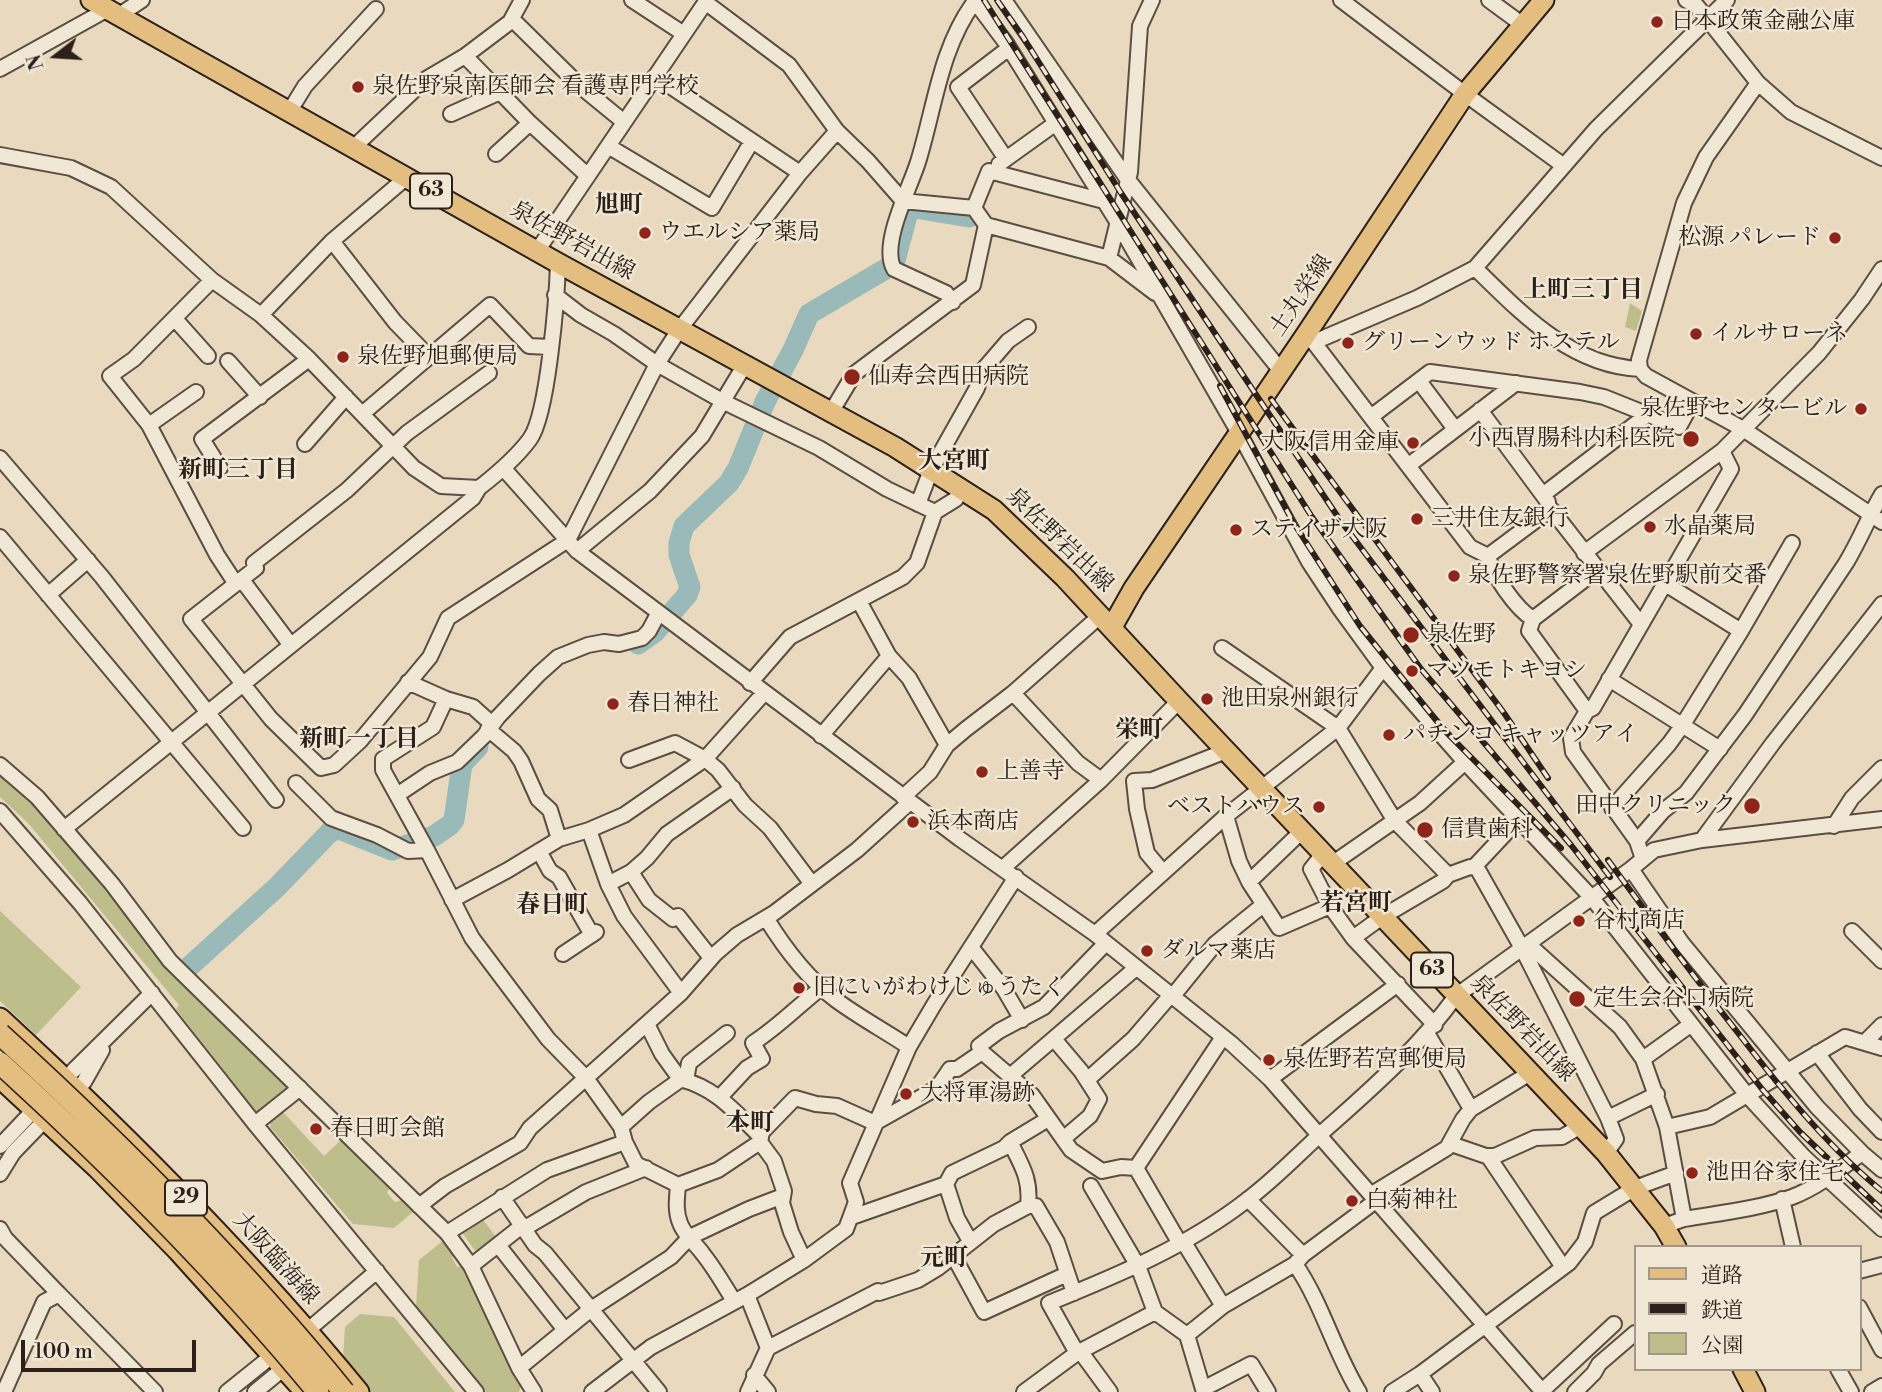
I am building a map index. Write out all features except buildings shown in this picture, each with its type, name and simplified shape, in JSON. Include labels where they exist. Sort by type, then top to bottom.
[{"type":"highway","points":[[0,1034],[121,1148],[191,1220],[344,1392]]},
{"type":"highway","points":[[0,1063],[106,1161],[176,1233],[246,1307],[318,1392]]},
{"type":"main road","name":"土丸栄線","points":[[1106,621],[1134,588],[1281,371],[1310,338],[1465,94],[1545,0]]},
{"type":"main road","name":"泉佐野岩出線","points":[[106,8],[558,263],[894,447],[1004,518],[1106,621],[1606,1153],[1664,1226],[1675,1245]]},
{"type":"main road","name":"大阪臨海線","points":[[0,1018],[136,1147],[261,1278],[359,1392]]},
{"type":"main road","name":"29","points":[[0,1078],[142,1213],[304,1392]]},
{"type":"main road","points":[[1744,1371],[1755,1392]]},
{"type":"street","points":[[0,69],[106,8],[142,0]]},
{"type":"street","points":[[355,147],[426,79],[465,56],[512,19],[522,0]]},
{"type":"street","points":[[632,0],[684,34]]},
{"type":"street","points":[[953,302],[946,293],[892,265],[890,250],[903,201],[918,163],[938,80],[960,21],[974,0],[1009,48],[1118,223],[1239,433],[1309,562],[1383,668],[1465,762],[1592,898],[1748,1095],[1804,1157],[1882,1229]]},
{"type":"street","points":[[1004,0],[1128,180],[1281,371]]},
{"type":"street","points":[[1110,258],[1128,180],[1140,26],[1152,0]]},
{"type":"street","points":[[1341,0],[1564,166]]},
{"type":"street","points":[[1489,0],[1523,25]]},
{"type":"street","points":[[1686,0],[1697,6],[1758,83],[1791,112],[1882,158]]},
{"type":"street","points":[[1488,556],[1471,548],[1310,338],[1417,298],[1475,268],[1596,129],[1727,0]]},
{"type":"street","points":[[537,251],[706,1],[789,65],[836,131],[868,161],[903,201],[974,208],[986,225],[1110,258],[1160,296]]},
{"type":"street","points":[[289,111],[305,86],[376,9]]},
{"type":"street","points":[[512,19],[570,77],[624,122]]},
{"type":"street","points":[[958,87],[1009,48]]},
{"type":"street","points":[[465,56],[530,123],[587,176]]},
{"type":"street","points":[[655,76],[800,173]]},
{"type":"street","points":[[938,80],[958,87],[1006,159]]},
{"type":"street","points":[[1758,83],[1706,156],[1684,203],[1639,360],[1640,369],[1646,376],[1742,429],[1876,519]]},
{"type":"street","points":[[451,114],[499,92]]},
{"type":"street","points":[[496,154],[530,123]]},
{"type":"street","points":[[974,208],[989,171],[1056,123]]},
{"type":"street","points":[[572,546],[657,364],[800,173],[836,131]]},
{"type":"street","points":[[608,146],[712,208],[752,141]]},
{"type":"street","points":[[0,155],[71,168],[111,187],[212,280],[261,315],[309,359],[414,468],[441,486],[479,488]]},
{"type":"street","points":[[989,171],[1104,201]]},
{"type":"street","points":[[261,315],[332,242],[407,177]]},
{"type":"street","points":[[833,414],[854,374],[973,285],[986,225]]},
{"type":"street","points":[[332,242],[395,322],[429,357]]},
{"type":"street","points":[[64,829],[472,498],[532,437],[543,406],[558,263]]},
{"type":"street","points":[[1475,268],[1518,311],[1552,339],[1615,368],[1640,369]]},
{"type":"street","points":[[1584,553],[1722,451],[1819,353],[1882,269]]},
{"type":"street","points":[[212,280],[134,359],[110,376],[149,425],[217,555],[290,644]]},
{"type":"street","points":[[555,295],[657,364],[723,402],[819,448],[935,512]]},
{"type":"street","points":[[362,414],[490,305],[529,346],[550,347]]},
{"type":"street","points":[[175,319],[208,356]]},
{"type":"street","points":[[918,504],[931,470],[977,388],[983,370],[1008,341],[1028,327]]},
{"type":"street","points":[[220,468],[202,439],[309,359]]},
{"type":"street","points":[[228,362],[260,397]]},
{"type":"street","points":[[489,373],[407,433],[347,490],[254,563],[256,568],[191,619],[280,729],[321,768],[334,765],[360,741],[430,657],[448,618],[572,546],[650,491],[702,436],[744,366]]},
{"type":"street","points":[[1372,416],[1430,372],[1604,397],[1679,427],[1692,403]]},
{"type":"street","points":[[1419,381],[1455,429]]},
{"type":"street","points":[[1409,465],[1516,383]]},
{"type":"street","points":[[149,425],[195,392]]},
{"type":"street","points":[[305,444],[346,397]]},
{"type":"street","points":[[1480,410],[1544,494],[1584,553],[1607,578],[1640,624]]},
{"type":"street","points":[[1544,494],[1647,415]]},
{"type":"street","points":[[1643,859],[1637,841],[1573,752],[1571,737],[1587,711],[1594,708],[1731,469],[1722,451]]},
{"type":"street","points":[[0,458],[88,560],[276,800]]},
{"type":"street","points":[[504,468],[572,546],[663,618],[906,800],[1103,941],[1223,1037],[1270,1079],[1542,1391],[1614,1324]]},
{"type":"street","points":[[750,683],[790,637],[903,577],[917,564],[935,512],[956,499],[960,489]]},
{"type":"street","points":[[1637,841],[1664,811],[1686,793],[1745,715],[1876,519],[1882,494]]},
{"type":"street","points":[[1488,556],[1552,509]]},
{"type":"street","points":[[0,537],[243,828]]},
{"type":"street","points":[[1612,808],[1682,726],[1792,542]]},
{"type":"street","points":[[1488,556],[1491,569],[1524,614],[1533,619]]},
{"type":"street","points":[[48,595],[88,560]]},
{"type":"street","points":[[1587,711],[1528,631],[1533,619],[1597,570]]},
{"type":"street","points":[[1664,583],[1741,631]]},
{"type":"street","points":[[859,601],[889,656],[909,678],[947,745]]},
{"type":"street","points":[[1702,840],[1773,743],[1882,605]]},
{"type":"street","points":[[397,795],[430,773],[457,762],[491,730],[539,674],[558,657],[588,645],[604,642],[619,644],[642,638],[663,618]]},
{"type":"street","points":[[419,1206],[445,1186],[520,1143],[530,1128],[648,1024],[681,993],[711,958],[737,935],[765,918],[857,850],[930,772],[947,745],[1106,621]]},
{"type":"street","points":[[1222,649],[1338,728],[1395,821],[1448,875]]},
{"type":"street","points":[[821,736],[889,656]]},
{"type":"street","points":[[1136,1168],[1121,1167],[1102,1171],[1071,1150],[1032,1095],[982,1052],[979,1045],[1044,1007],[1163,872],[1226,816],[1338,728],[1383,668]]},
{"type":"street","points":[[1609,679],[1720,749]]},
{"type":"street","points":[[408,682],[446,699],[473,707],[521,761],[538,799],[550,810],[559,839]]},
{"type":"street","points":[[452,900],[559,839],[624,815],[705,759],[764,693]]},
{"type":"street","points":[[1013,693],[1078,763],[1101,780]]},
{"type":"street","points":[[446,699],[433,727],[383,759],[383,770],[472,938],[548,1039],[586,1078],[623,1134],[636,1164],[678,1185],[718,1170],[760,1139],[795,1098],[837,1106],[875,1124]]},
{"type":"street","points":[[1003,868],[1101,780],[1179,701]]},
{"type":"street","points":[[629,760],[675,743],[705,759],[770,828],[812,884]]},
{"type":"street","points":[[1163,872],[1147,853],[1137,810],[1134,781],[1152,780],[1226,751]]},
{"type":"street","points":[[1465,762],[1420,803],[1395,821],[1311,869],[1330,906],[1353,938],[1398,984],[1431,1029],[1471,1109]]},
{"type":"street","points":[[0,765],[37,797],[111,884],[170,961],[447,1233],[471,1266],[531,1391]]},
{"type":"street","points":[[1833,826],[1852,798],[1882,768]]},
{"type":"street","points":[[296,783],[331,818],[402,848],[424,844]]},
{"type":"street","points":[[608,884],[631,872],[667,834],[733,788]]},
{"type":"street","points":[[0,811],[80,903],[255,1124],[476,1392]]},
{"type":"street","points":[[1226,816],[1239,861],[1249,882],[1279,928],[1330,906]]},
{"type":"street","points":[[1353,938],[1382,917],[1443,881],[1448,875],[1474,867],[1519,819]]},
{"type":"street","points":[[1110,1392],[1079,1352],[1049,1303],[1138,1266],[1214,1223],[1248,1199],[1378,1083],[1431,1029],[1456,996],[1654,850],[1702,840],[1882,819]]},
{"type":"street","points":[[589,830],[608,884],[624,916],[681,993]]},
{"type":"street","points":[[1249,882],[1302,831]]},
{"type":"street","points":[[539,851],[550,871],[559,877],[594,933],[563,954]]},
{"type":"street","points":[[1474,867],[1525,946],[1608,1118],[1616,1139],[1606,1153]]},
{"type":"street","points":[[1631,869],[1682,943],[1817,1107],[1882,1170]]},
{"type":"street","points":[[631,872],[649,900],[673,919],[677,916],[711,958]]},
{"type":"street","points":[[592,1392],[651,1347],[804,1260],[846,1230],[856,1202],[850,1183],[909,1047],[1016,877]]},
{"type":"street","points":[[1087,1080],[1133,1040],[1215,944],[1263,905]]},
{"type":"street","points":[[765,918],[783,947],[821,988],[838,1002],[909,1047]]},
{"type":"street","points":[[1852,931],[1881,957]]},
{"type":"street","points":[[1525,946],[1620,1027],[1643,1059],[1667,1127],[1684,1219]]},
{"type":"street","points":[[971,947],[1004,989],[1022,1020]]},
{"type":"street","points":[[1010,1076],[1136,968]]},
{"type":"street","points":[[1270,1079],[1398,984]]},
{"type":"street","points":[[720,1097],[747,1068],[762,1059],[753,1043],[776,1028],[794,1009],[821,988]]},
{"type":"street","points":[[78,1077],[111,1034],[152,993]]},
{"type":"street","points":[[648,1024],[662,1054],[680,1079],[700,1084],[720,1097],[760,1139],[774,1161],[784,1191],[782,1203],[804,1260]]},
{"type":"street","points":[[1865,1042],[1882,1026]]},
{"type":"street","points":[[1643,1059],[1686,1028]]},
{"type":"street","points":[[447,1233],[547,1170],[623,1134],[649,1102],[687,1075],[689,1063],[727,1033]]},
{"type":"street","points":[[1136,1168],[1223,1037]]},
{"type":"street","points":[[1667,1127],[1710,1116],[1845,1037],[1882,1048]]},
{"type":"street","points":[[1054,1039],[1099,1099],[1090,1116],[1063,1139]]},
{"type":"street","points":[[875,1124],[937,1088],[950,1069],[957,1069],[982,1052]]},
{"type":"street","points":[[1817,1053],[1860,1109],[1882,1132]]},
{"type":"street","points":[[1187,1335],[1223,1306],[1299,1259],[1375,1197],[1451,1144],[1471,1109],[1530,1073]]},
{"type":"street","points":[[255,1124],[300,1087]]},
{"type":"street","points":[[1608,1118],[1657,1094]]},
{"type":"street","points":[[0,1146],[36,1118],[0,1174]]},
{"type":"street","points":[[852,1217],[946,1184],[952,1173],[1004,1149],[1010,1142],[1048,1119]]},
{"type":"street","points":[[1451,1144],[1488,1156],[1505,1153],[1535,1138],[1562,1137],[1581,1126]]},
{"type":"street","points":[[1010,1142],[1030,1188],[1028,1206]]},
{"type":"street","points":[[1664,1226],[1684,1219],[1793,1196],[1827,1178],[1862,1153]]},
{"type":"street","points":[[1488,1156],[1563,1267]]},
{"type":"street","points":[[471,1266],[524,1226],[586,1192],[646,1168]]},
{"type":"street","points":[[1136,1168],[1223,1306]]},
{"type":"street","points":[[1392,1392],[1569,1263],[1585,1241],[1594,1213],[1635,1188],[1676,1173]]},
{"type":"street","points":[[946,1184],[957,1218],[970,1241]]},
{"type":"street","points":[[678,1185],[676,1203],[684,1233],[740,1298],[768,1348]]},
{"type":"street","points":[[1091,1185],[1138,1266],[1155,1312],[1187,1335],[1204,1390],[1251,1364],[1268,1392]]},
{"type":"street","points":[[519,1368],[591,1309],[681,1250],[690,1237],[783,1196]]},
{"type":"street","points":[[502,1198],[535,1245],[659,1392]]},
{"type":"street","points":[[1248,1199],[1299,1259],[1355,1391]]},
{"type":"street","points":[[1782,1199],[1793,1245]]},
{"type":"street","points":[[748,1392],[768,1348],[878,1292],[918,1280],[939,1268],[993,1224],[1028,1206],[1036,1206],[1057,1242],[1074,1293]]},
{"type":"street","points":[[0,1229],[5,1238],[155,1392]]},
{"type":"street","points":[[498,1245],[565,1330]]},
{"type":"street","points":[[953,1255],[984,1312],[1067,1274]]},
{"type":"street","points":[[1861,1271],[1881,1267]]},
{"type":"street","points":[[255,1392],[278,1361],[377,1271]]},
{"type":"street","points":[[4,1392],[44,1302],[59,1294]]},
{"type":"street","points":[[1861,1311],[1882,1350]]},
{"type":"street","points":[[1024,1392],[1079,1352],[1155,1312]]},
{"type":"street","points":[[1574,1392],[1594,1373],[1599,1364],[1633,1335]]},
{"type":"street","points":[[227,1392],[278,1361]]},
{"type":"street","points":[[1839,1371],[1851,1392]]},
{"type":"street","points":[[1420,1374],[1432,1392]]},
{"type":"street","points":[[754,1375],[768,1392]]},
{"type":"street","points":[[1872,1392],[1882,1386]]},
{"type":"green space","points":[[1630,303],[1642,311],[1636,331],[1625,327]]},
{"type":"green space","points":[[0,774],[33,803],[61,834],[174,974],[287,1085],[286,1091],[259,1112],[256,1111],[176,1009],[179,1005],[28,823],[0,797]]},
{"type":"green space","points":[[0,911],[81,987],[36,1035],[0,1001]]},
{"type":"green space","points":[[282,1111],[324,1156],[342,1139],[390,1187],[387,1193],[395,1202],[402,1200],[413,1212],[394,1228],[353,1224],[270,1127],[271,1120]]},
{"type":"green space","points":[[481,1217],[499,1241],[480,1254],[461,1231]]},
{"type":"green space","points":[[444,1240],[455,1255],[452,1257],[457,1267],[463,1266],[521,1385],[519,1392],[486,1392],[416,1306],[419,1260]]},
{"type":"green space","points":[[360,1314],[394,1317],[455,1392],[370,1392],[343,1358],[345,1327]]},
{"type":"waterway","points":[[638,644],[655,632],[687,595],[690,587],[679,555],[684,526],[729,483],[738,468],[765,402],[809,314],[894,264],[908,212],[915,208],[969,217]]},
{"type":"waterway","points":[[190,966],[277,887],[331,831],[339,829],[392,850],[434,836],[450,825],[454,820],[462,764],[478,747]]},
{"type":"railway","points":[[984,0],[1312,517],[1421,669],[1571,845],[1762,1089],[1800,1132],[1882,1210]]},
{"type":"railway","points":[[997,0],[1121,193],[1340,520],[1610,877]]},
{"type":"railway","points":[[1220,386],[1293,522],[1360,626],[1444,730],[1561,848]]},
{"type":"railway","points":[[1271,399],[1504,713],[1548,778]]},
{"type":"railway","points":[[1608,860],[1790,1098],[1844,1157],[1882,1191]]},
{"type":"place","name":"日本政策金融公庫","points":[[1657,22]]},
{"type":"place","name":"泉佐野泉南医師会 看護専門学校","points":[[358,87]]},
{"type":"place","name":"ウエルシア薬局","points":[[645,233]]},
{"type":"place","name":"松源 パレード","points":[[1835,238]]},
{"type":"place","name":"イルサローネ","points":[[1696,334]]},
{"type":"place","name":"グリーンウッド ホステル","points":[[1348,343]]},
{"type":"place","name":"泉佐野旭郵便局","points":[[343,357]]},
{"type":"place","name":"仙寿会西田病院","points":[[852,377]]},
{"type":"place","name":"泉佐野センタービル","points":[[1861,409]]},
{"type":"place","name":"小西胃腸科内科医院","points":[[1691,439]]},
{"type":"place","name":"大阪信用金庫","points":[[1413,443]]},
{"type":"place","name":"三井住友銀行","points":[[1417,519]]},
{"type":"place","name":"水晶薬局","points":[[1650,527]]},
{"type":"place","name":"ステイザ大阪","points":[[1236,530]]},
{"type":"place","name":"泉佐野警察署泉佐野駅前交番","points":[[1454,576]]},
{"type":"place","name":"泉佐野","points":[[1411,635]]},
{"type":"place","name":"マツモトキヨシ","points":[[1412,671]]},
{"type":"place","name":"池田泉州銀行","points":[[1207,699]]},
{"type":"place","name":"春日神社","points":[[613,704]]},
{"type":"place","name":"パチンコ キャッツアイ","points":[[1389,735]]},
{"type":"place","name":"上善寺","points":[[982,772]]},
{"type":"place","name":"田中クリニック","points":[[1752,806]]},
{"type":"place","name":"ベストハウス","points":[[1319,807]]},
{"type":"place","name":"浜本商店","points":[[913,822]]},
{"type":"place","name":"信貴歯科","points":[[1425,830]]},
{"type":"place","name":"谷村商店","points":[[1579,921]]},
{"type":"place","name":"ダルマ薬店","points":[[1147,951]]},
{"type":"place","name":"旧にいがわけじゅうたく","points":[[799,988]]},
{"type":"place","name":"定生会谷口病院","points":[[1577,999]]},
{"type":"place","name":"泉佐野若宮郵便局","points":[[1269,1060]]},
{"type":"place","name":"大将軍湯跡","points":[[906,1094]]},
{"type":"place","name":"春日町会館","points":[[316,1129]]},
{"type":"place","name":"池田谷家住宅","points":[[1692,1173]]},
{"type":"place","name":"白菊神社","points":[[1352,1201]]},
{"type":"district","name":"旭町","points":[[619,206]]},
{"type":"district","name":"上町三丁目","points":[[1583,291]]},
{"type":"district","name":"大宮町","points":[[954,462]]},
{"type":"district","name":"新町三丁目","points":[[238,471]]},
{"type":"district","name":"栄町","points":[[1139,731]]},
{"type":"district","name":"新町一丁目","points":[[359,740]]},
{"type":"district","name":"若宮町","points":[[1356,904]]},
{"type":"district","name":"春日町","points":[[552,906]]},
{"type":"district","name":"本町","points":[[750,1124]]},
{"type":"district","name":"元町","points":[[944,1259]]}]
